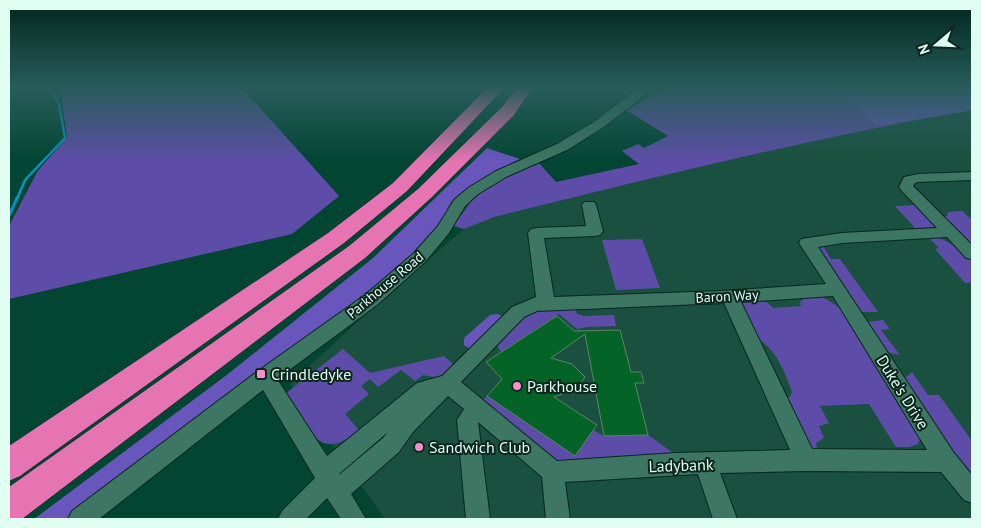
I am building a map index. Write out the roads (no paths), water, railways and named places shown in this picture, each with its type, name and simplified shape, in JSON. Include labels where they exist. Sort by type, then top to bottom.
[{"type":"highway","points":[[9,465],[336,238],[400,187],[472,113]]},
{"type":"highway","points":[[9,508],[357,252],[425,193],[506,113]]},
{"type":"street","name":"Parkhouse Road","points":[[80,519],[266,377],[372,300],[419,258],[444,229],[460,203],[473,191],[501,174],[562,147],[615,113]]},
{"type":"street","points":[[972,176],[918,178],[909,180],[906,187],[972,254]]},
{"type":"street","points":[[546,304],[536,233],[596,231],[589,205]]},
{"type":"street","points":[[838,289],[807,243],[842,238],[950,232]]},
{"type":"street","name":"Baron Way","points":[[290,519],[330,481],[391,445],[406,425],[470,358],[518,312],[535,304],[730,296],[838,289]]},
{"type":"street","name":"Duke's Drive","points":[[838,289],[946,461],[972,492]]},
{"type":"street","points":[[730,296],[806,460]]},
{"type":"street","points":[[266,377],[354,519]]},
{"type":"street","points":[[448,382],[553,472],[558,519]]},
{"type":"street","points":[[477,408],[467,420],[478,519]]},
{"type":"street","name":"Ladybank","points":[[553,472],[675,464],[706,465],[806,460],[946,461]]},
{"type":"street","points":[[706,465],[725,519]]},
{"type":"waterway","points":[[17,199],[25,180],[65,138],[61,113]]},
{"type":"waterway","points":[[9,216],[17,198]]},
{"type":"place","name":"Crindledyke","points":[[261,374]]},
{"type":"place","name":"Parkhouse","points":[[517,386]]},
{"type":"place","name":"Sandwich Club","points":[[419,447]]}]
